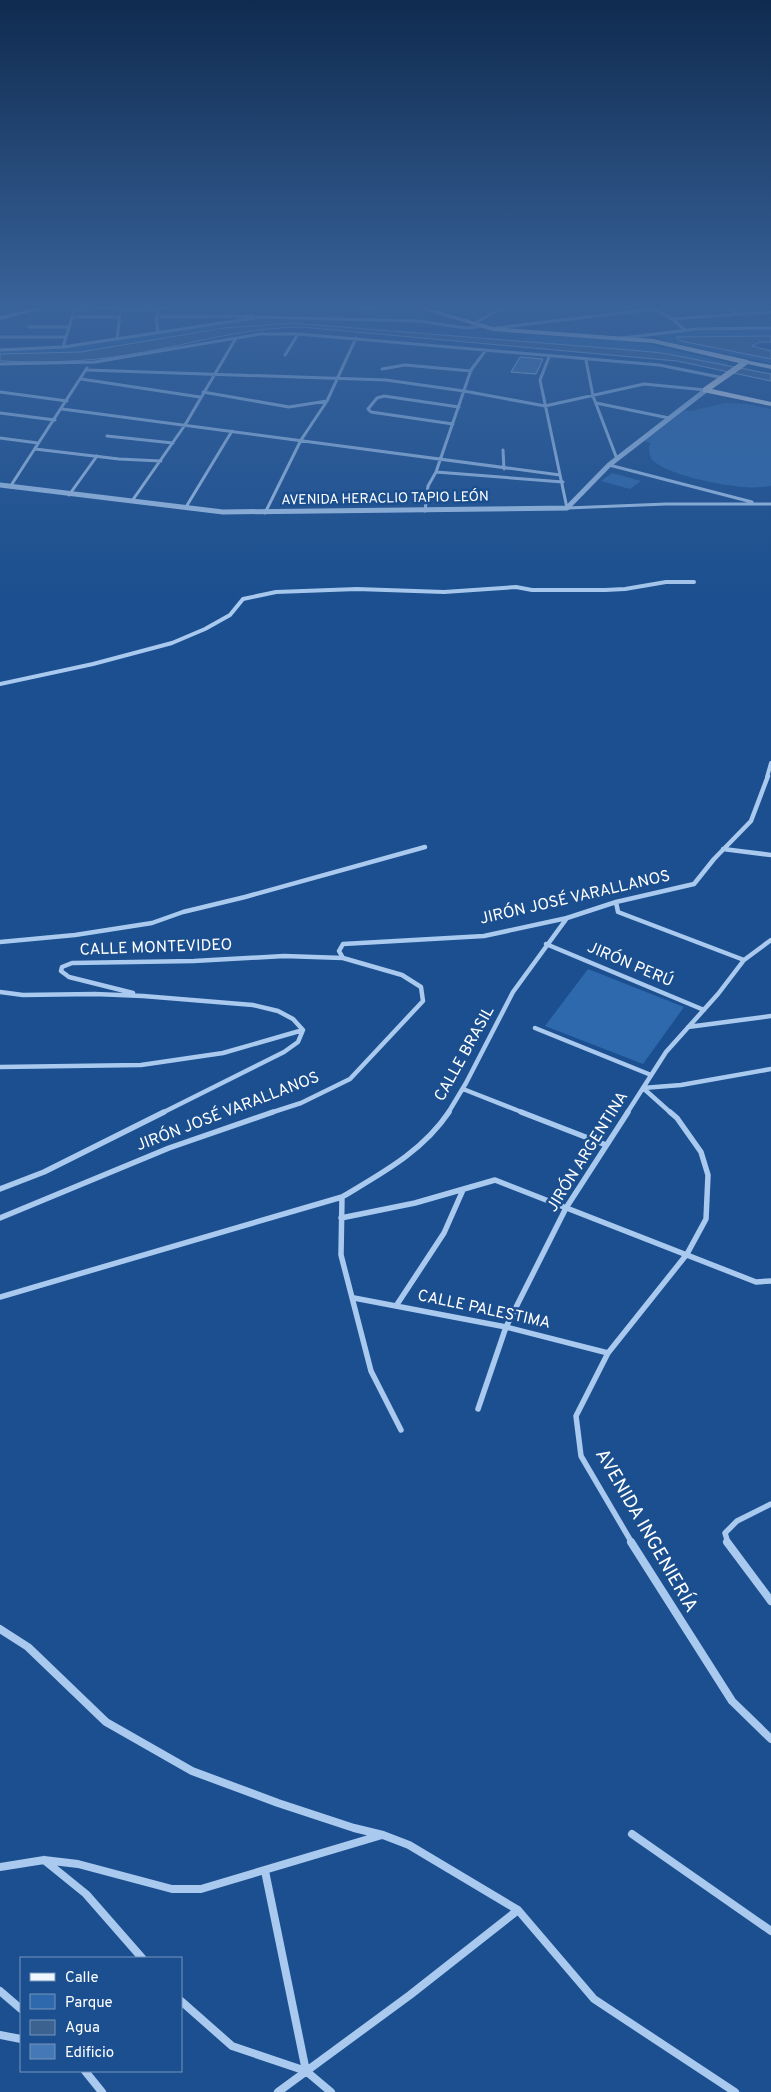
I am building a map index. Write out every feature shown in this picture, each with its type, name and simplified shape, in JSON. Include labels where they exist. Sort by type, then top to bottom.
[{"type":"street","points":[[10,486],[64,406]]},
{"type":"street","points":[[132,501],[185,425],[195,406]]},
{"type":"street","points":[[281,406],[298,406]]},
{"type":"street","points":[[265,513],[301,440],[325,406]]},
{"type":"street","points":[[371,406],[368,409],[370,412],[453,424]]},
{"type":"street","points":[[425,512],[428,486],[436,472],[459,407],[450,406]]},
{"type":"street","points":[[545,406],[567,508]]},
{"type":"street","points":[[597,406],[617,459]]},
{"type":"street","points":[[613,406],[669,418]]},
{"type":"street","points":[[567,508],[609,465],[685,406]]},
{"type":"street","points":[[62,409],[560,475]]},
{"type":"street","points":[[0,413],[55,420]]},
{"type":"street","points":[[186,507],[232,431]]},
{"type":"street","points":[[107,436],[173,443]]},
{"type":"street","points":[[0,438],[38,443]]},
{"type":"street","points":[[35,449],[161,461]]},
{"type":"street","points":[[503,450],[504,468]]},
{"type":"street","points":[[69,494],[97,456]]},
{"type":"street","points":[[609,465],[760,504]]},
{"type":"street","points":[[436,472],[562,482]]},
{"type":"street","name":"AVENIDA HERACLIO TAPIO LEÓN","points":[[0,485],[223,512],[425,512],[666,504],[771,504]]},
{"type":"street","points":[[0,684],[146,652],[187,638],[236,611],[243,599],[263,594],[357,589],[444,592],[516,588],[532,590],[605,590],[625,589],[666,582],[694,582]]},
{"type":"street","name":"JIRÓN JOSÉ VARALLANOS","points":[[0,1218],[169,1148],[301,1102],[350,1079],[423,1001],[420,987],[402,976],[343,958],[339,951],[343,944],[484,936],[567,918],[616,902],[694,884],[723,849],[751,821],[771,763]]},
{"type":"street","points":[[0,942],[75,935],[152,923],[183,912],[425,848]]},
{"type":"street","points":[[723,849],[771,855]]},
{"type":"street","points":[[616,902],[618,912],[744,960]]},
{"type":"street","name":"CALLE BRASIL","points":[[342,1197],[396,1165],[425,1142],[463,1089],[499,1016],[537,955],[567,918]]},
{"type":"street","name":"JIRÓN ARGENTINA","points":[[478,1409],[506,1327],[566,1208],[666,1052],[704,1010],[744,960],[771,940]]},
{"type":"street","name":"JIRÓN PERÚ","points":[[546,944],[704,1010]]},
{"type":"street","name":"CALLE MONTEVIDEO","points":[[143,996],[69,977],[61,972],[62,967],[72,963],[194,961],[284,956],[343,958]]},
{"type":"street","points":[[0,992],[23,995],[95,994],[143,996],[261,1007],[278,1011],[293,1019],[303,1030],[223,1053],[141,1065],[0,1067]]},
{"type":"street","points":[[688,1027],[771,1016]]},
{"type":"street","points":[[535,1028],[651,1075]]},
{"type":"street","name":"JIRÓN JOSÉ VARALLANOS","points":[[0,1189],[44,1172],[284,1052],[298,1042],[303,1030]]},
{"type":"street","points":[[643,1088],[681,1085],[771,1069]]},
{"type":"street","name":"AVENIDA INGENIERÍA","points":[[643,1088],[677,1118],[701,1152],[708,1175],[706,1219],[687,1254],[608,1353],[576,1416],[582,1456],[644,1564],[732,1701],[771,1739]]},
{"type":"street","points":[[463,1089],[606,1145]]},
{"type":"street","points":[[341,1218],[414,1203],[495,1180],[756,1282],[771,1281]]},
{"type":"street","points":[[396,1306],[444,1233],[464,1190]]},
{"type":"street","points":[[0,1297],[342,1197],[341,1255],[372,1371],[401,1430]]},
{"type":"street","name":"CALLE PALESTIMA","points":[[354,1298],[506,1327],[608,1353]]},
{"type":"street","points":[[771,1504],[737,1521],[725,1533],[727,1542],[771,1601]]},
{"type":"street","points":[[0,1629],[28,1647],[106,1722],[192,1771],[344,1825],[383,1835],[408,1845],[518,1910],[594,1999],[735,2092]]},
{"type":"street","points":[[632,1834],[771,1931]]},
{"type":"street","points":[[0,1867],[44,1860],[78,1864],[172,1889],[201,1889],[265,1872],[383,1835]]},
{"type":"street","points":[[44,1860],[86,1894],[141,1957]]},
{"type":"street","points":[[265,1872],[306,2071]]},
{"type":"street","points":[[278,2092],[410,1995],[518,1910]]},
{"type":"street","points":[[0,1991],[20,2008]]},
{"type":"street","points":[[182,2002],[232,2046],[306,2071],[331,2092]]},
{"type":"street","points":[[0,2035],[20,2039]]},
{"type":"street","points":[[86,2072],[102,2092]]},
{"type":"green space","points":[[715,406],[755,406],[771,409],[771,486],[747,487],[708,482],[680,474],[657,464],[649,454],[651,443],[644,441],[685,410],[691,411]]},
{"type":"green space","points":[[612,473],[641,481],[630,489],[601,481]]},
{"type":"green space","points":[[588,969],[684,1007],[643,1064],[545,1026]]}]
